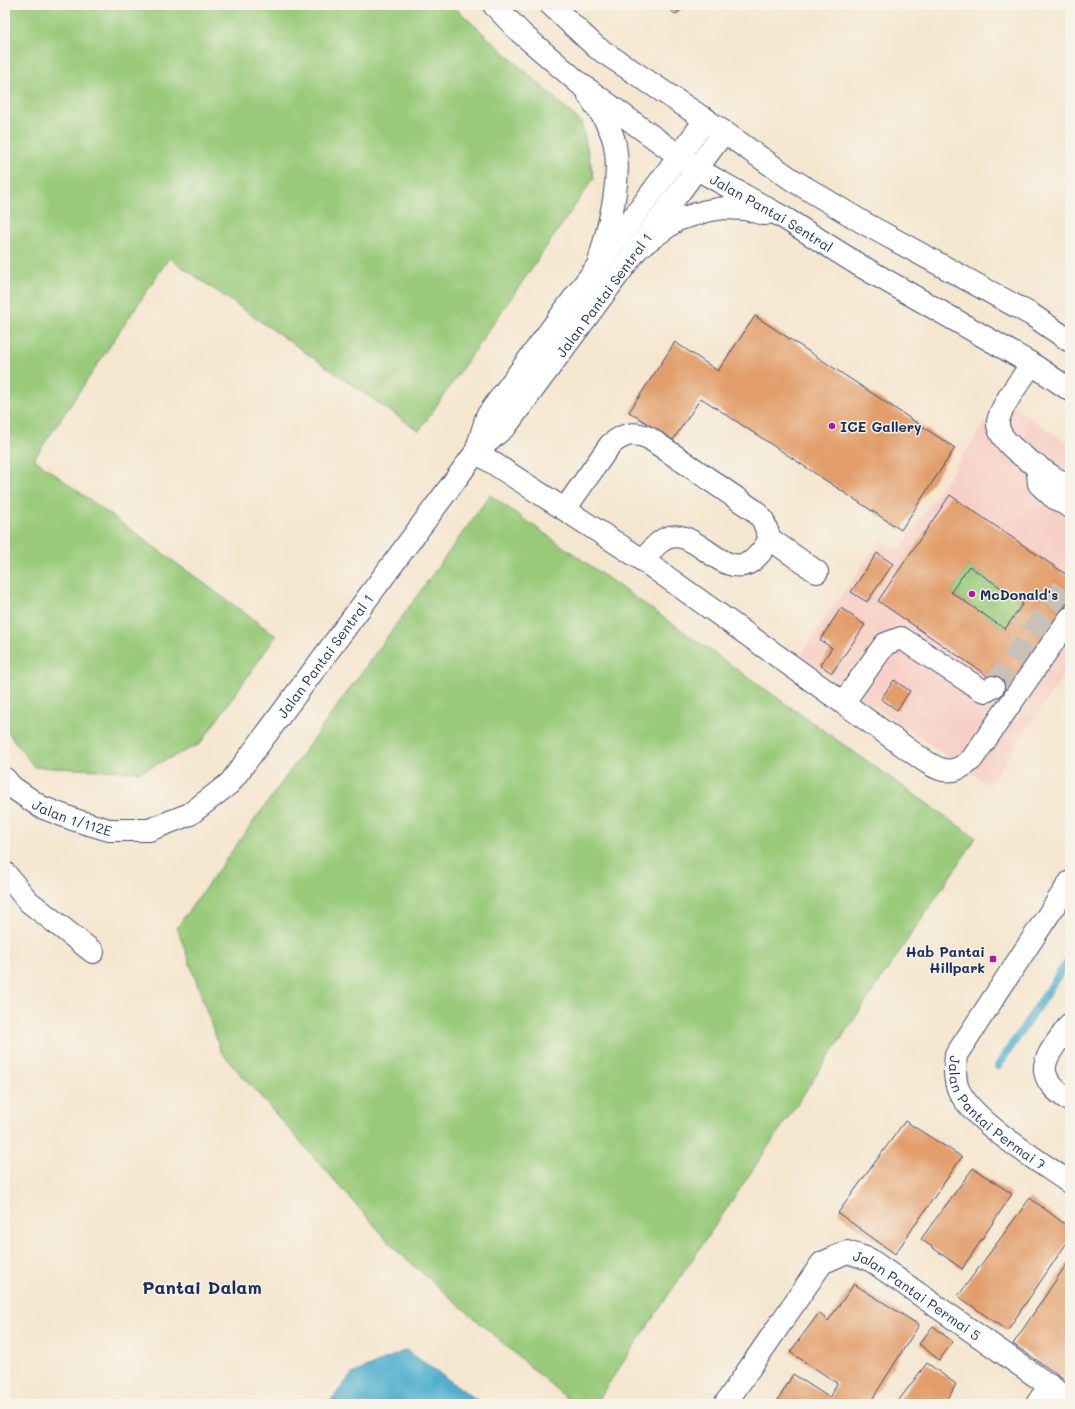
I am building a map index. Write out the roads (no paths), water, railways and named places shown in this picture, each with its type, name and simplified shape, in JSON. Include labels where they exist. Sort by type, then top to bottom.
[{"type":"street","name":"Jalan Pantai Sentral","points":[[494,5],[521,33],[578,83],[697,169],[786,219],[859,265],[1032,364],[1070,390]]},
{"type":"street","points":[[551,5],[596,47],[706,119],[791,179],[864,223],[1032,315],[1070,341]]},
{"type":"street","points":[[578,83],[601,114],[615,143],[617,175],[611,213],[598,266]]},
{"type":"street","name":"Jalan Pantai Sentral 1","points":[[476,452],[487,416],[706,119]]},
{"type":"street","name":"Jalan Pantai Sentral 1","points":[[149,830],[190,814],[230,783],[476,452],[506,426],[724,132]]},
{"type":"street","points":[[638,248],[677,220],[706,211],[724,208],[745,209],[786,219]]},
{"type":"street","points":[[1032,364],[1006,404],[998,422],[1000,434],[1010,447],[1070,488]]},
{"type":"street","points":[[565,509],[610,445],[618,438],[628,434],[640,434],[649,438],[755,511],[763,520],[770,539],[817,572]]},
{"type":"street","points":[[476,452],[644,561],[933,766],[943,770],[954,770],[964,766],[972,759],[1070,618]]},
{"type":"street","points":[[1037,465],[1039,484],[1054,497],[1070,507]]},
{"type":"street","points":[[644,561],[661,540],[671,537],[682,537],[692,541],[731,565],[742,565],[752,561],[770,539]]},
{"type":"street","points":[[843,703],[885,644],[901,638],[980,690],[986,691],[993,687]]},
{"type":"street","name":"Jalan 1/112E","points":[[5,779],[12,788],[41,808],[109,830],[149,830]]},
{"type":"street","points":[[5,873],[28,901],[93,952]]},
{"type":"street","name":"Jalan Pantai Permai 7","points":[[1070,882],[956,1055],[954,1071],[957,1087],[974,1112],[1070,1183]]},
{"type":"street","points":[[1070,1024],[1050,1052],[1045,1063],[1045,1074],[1049,1084],[1070,1101]]},
{"type":"street","name":"Jalan Pantai Permai 5","points":[[725,1404],[822,1262],[847,1252],[869,1259],[1070,1400]]},
{"type":"street","points":[[1037,1404],[1050,1385]]},
{"type":"water","points":[[406,1350],[483,1404],[328,1404],[352,1374]]},
{"type":"waterway","points":[[998,1066],[1070,958]]},
{"type":"tunnel","points":[[993,687],[1070,578]]},
{"type":"place","name":"ICE Gallery","points":[[832,426]]},
{"type":"place","name":"McDonald's","points":[[972,594]]},
{"type":"place","name":"Hab Pantai Hillpark","points":[[993,959]]},
{"type":"district","name":"Pantai Dalam","points":[[202,1287]]}]
